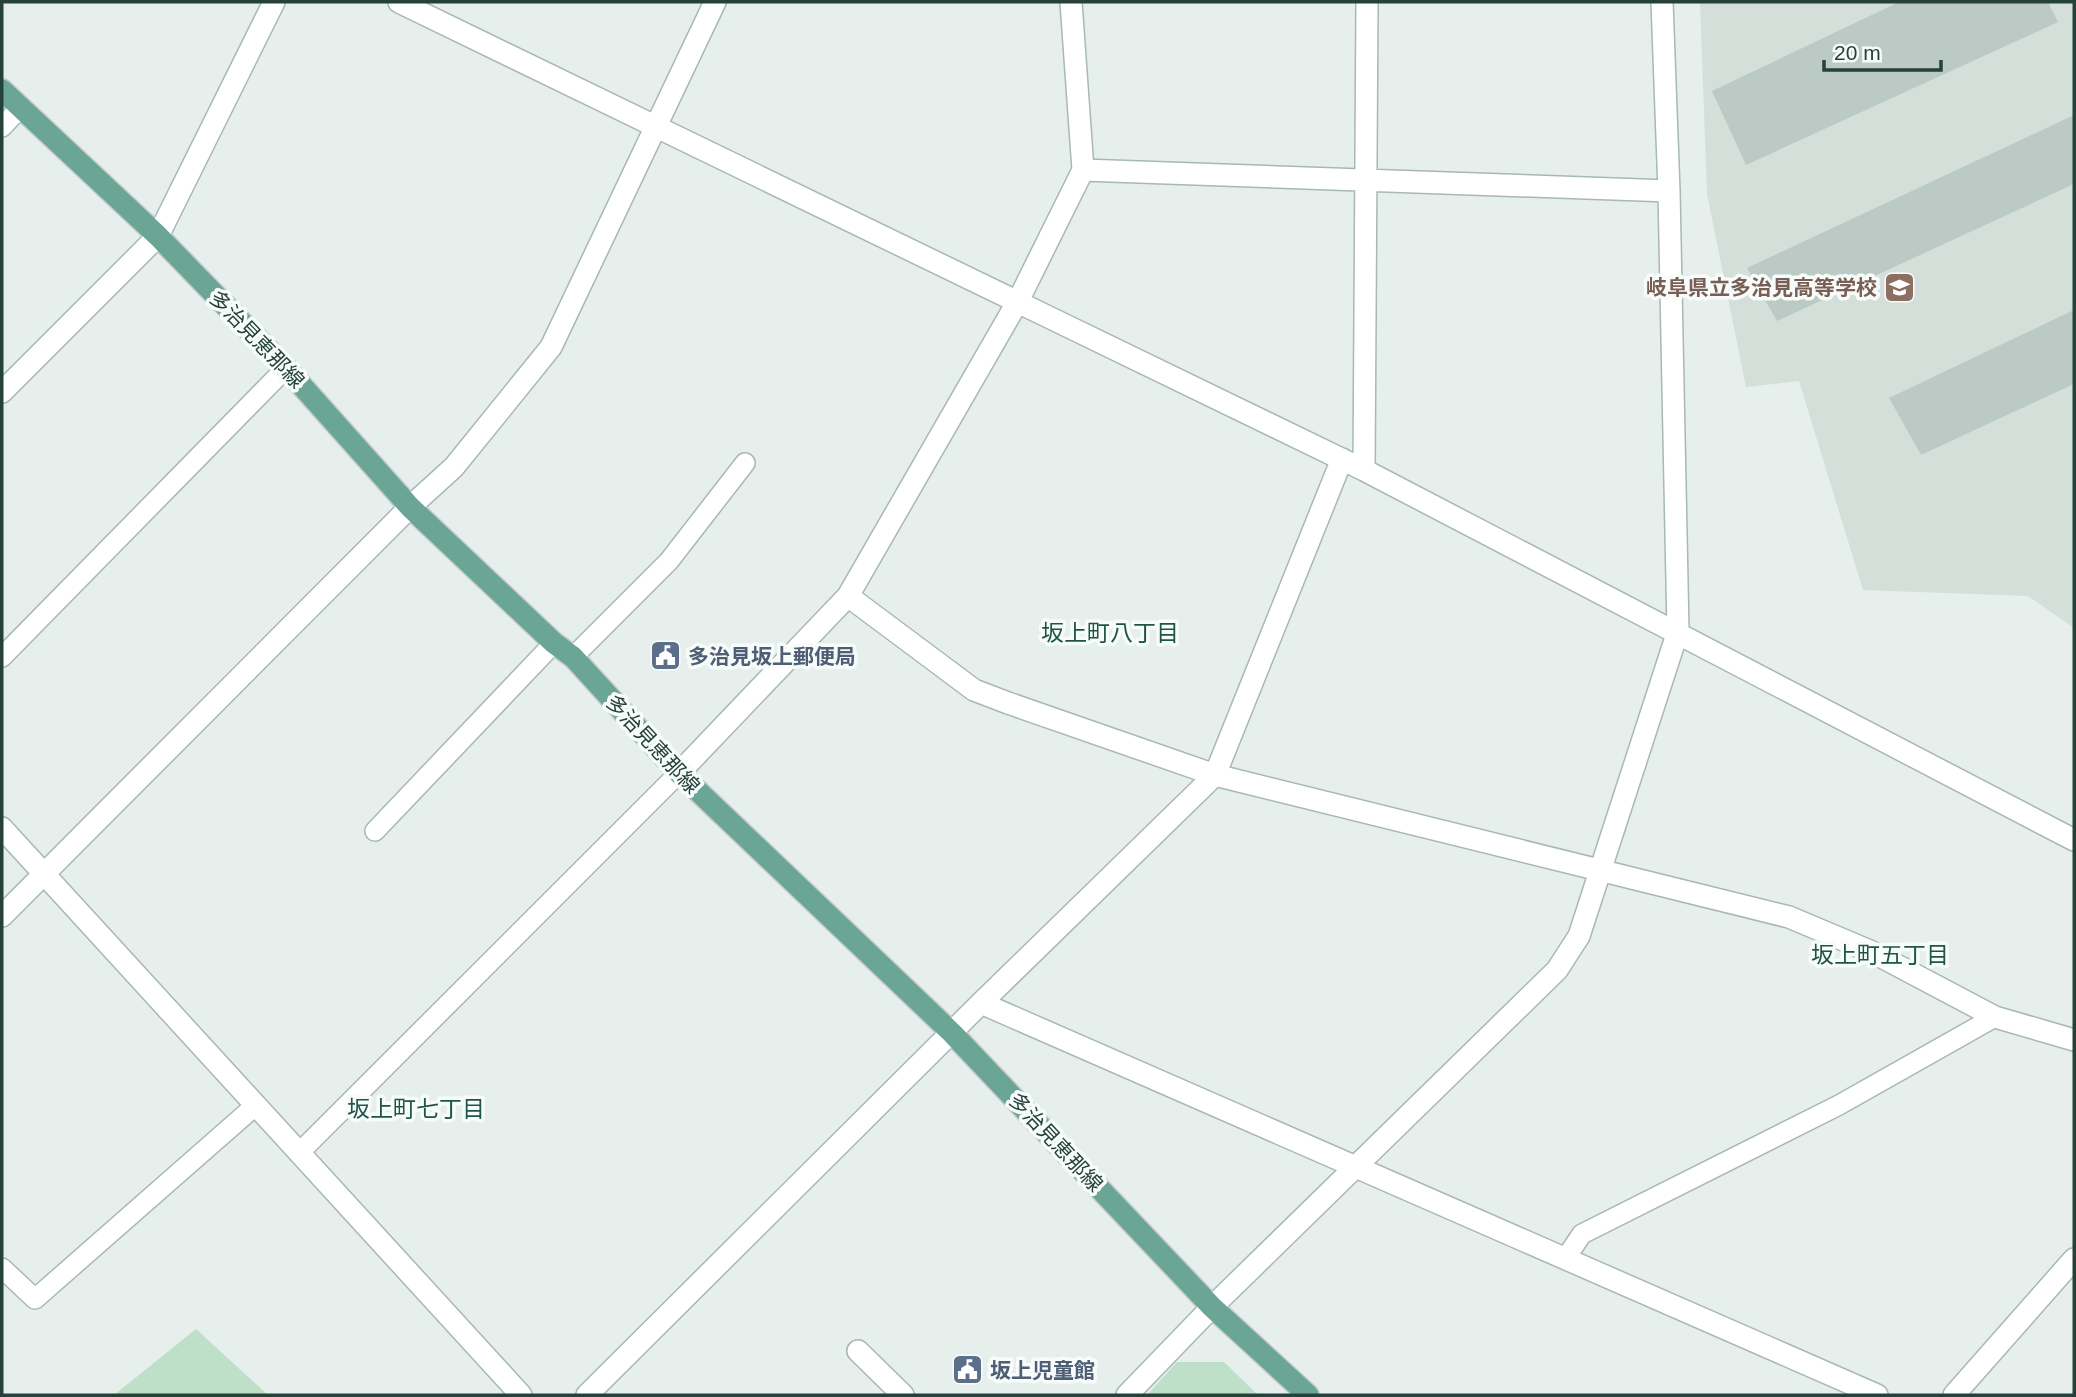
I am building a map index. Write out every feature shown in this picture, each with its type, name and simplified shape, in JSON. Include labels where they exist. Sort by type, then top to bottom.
[{"type":"main road","name":"多治見恵那線","points":[[2,90],[158,236],[286,368],[410,507],[554,643],[573,657],[679,773],[952,1033],[1212,1307],[1308,1395]]},
{"type":"street","points":[[2,392],[158,236],[274,2]]},
{"type":"street","points":[[399,2],[1364,470],[1678,631],[2074,840]]},
{"type":"street","points":[[2,916],[45,876],[410,507],[454,467],[551,347],[715,2]]},
{"type":"street","points":[[679,773],[848,596],[1018,301],[1083,170],[1071,2]]},
{"type":"street","points":[[1364,470],[1367,2]]},
{"type":"street","points":[[1127,1395],[1212,1307],[1557,970],[1579,936],[1603,870],[1678,631],[1669,191],[1662,2]]},
{"type":"street","points":[[1083,170],[1669,191]]},
{"type":"street","points":[[587,1395],[981,1003],[1215,775],[1342,459]]},
{"type":"street","points":[[848,596],[974,690],[1215,775],[1789,917],[1872,952],[1995,1017],[2074,1040]]},
{"type":"street","points":[[2,828],[521,1395]]},
{"type":"street","points":[[981,1003],[1877,1395]]},
{"type":"street","points":[[1954,1395],[2074,1259]]},
{"type":"street","points":[[858,1351],[903,1395]]},
{"type":"lane","points":[[2,127],[20,108]]},
{"type":"lane","points":[[2,657],[286,368]]},
{"type":"lane","points":[[573,657],[669,561],[745,463]]},
{"type":"lane","points":[[375,831],[554,643]]},
{"type":"lane","points":[[299,1153],[679,773]]},
{"type":"lane","points":[[1565,1259],[1582,1234],[1828,1111],[1995,1017]]},
{"type":"lane","points":[[2,1268],[35,1299],[256,1105]]},
{"type":"shaded area","name":"岐阜県立多治見高等学校","points":[[1700,2],[2074,2],[2074,628],[2028,596],[1863,590],[1799,381],[1746,387],[1707,194]]},
{"type":"green space","points":[[196,1329],[268,1395],[114,1395]]},
{"type":"green space","points":[[1177,1362],[1224,1362],[1258,1395],[1147,1395]]},
{"type":"building","points":[[1899,2],[2048,2],[2058,22],[1746,165],[1712,91]]},
{"type":"building","points":[[2074,115],[2074,184],[1777,321],[1747,268]]},
{"type":"building","points":[[2074,310],[2074,384],[1921,455],[1889,398]]},
{"type":"place","name":"岐阜県立多治見高等学校","points":[[1900,287]]},
{"type":"place","name":"多治見坂上郵便局","points":[[665,656]]},
{"type":"place","name":"坂上児童館","points":[[967,1370]]},
{"type":"district","name":"坂上町八丁目","points":[[1110,633]]},
{"type":"district","name":"坂上町五丁目","points":[[1880,955]]},
{"type":"district","name":"坂上町七丁目","points":[[416,1109]]}]
